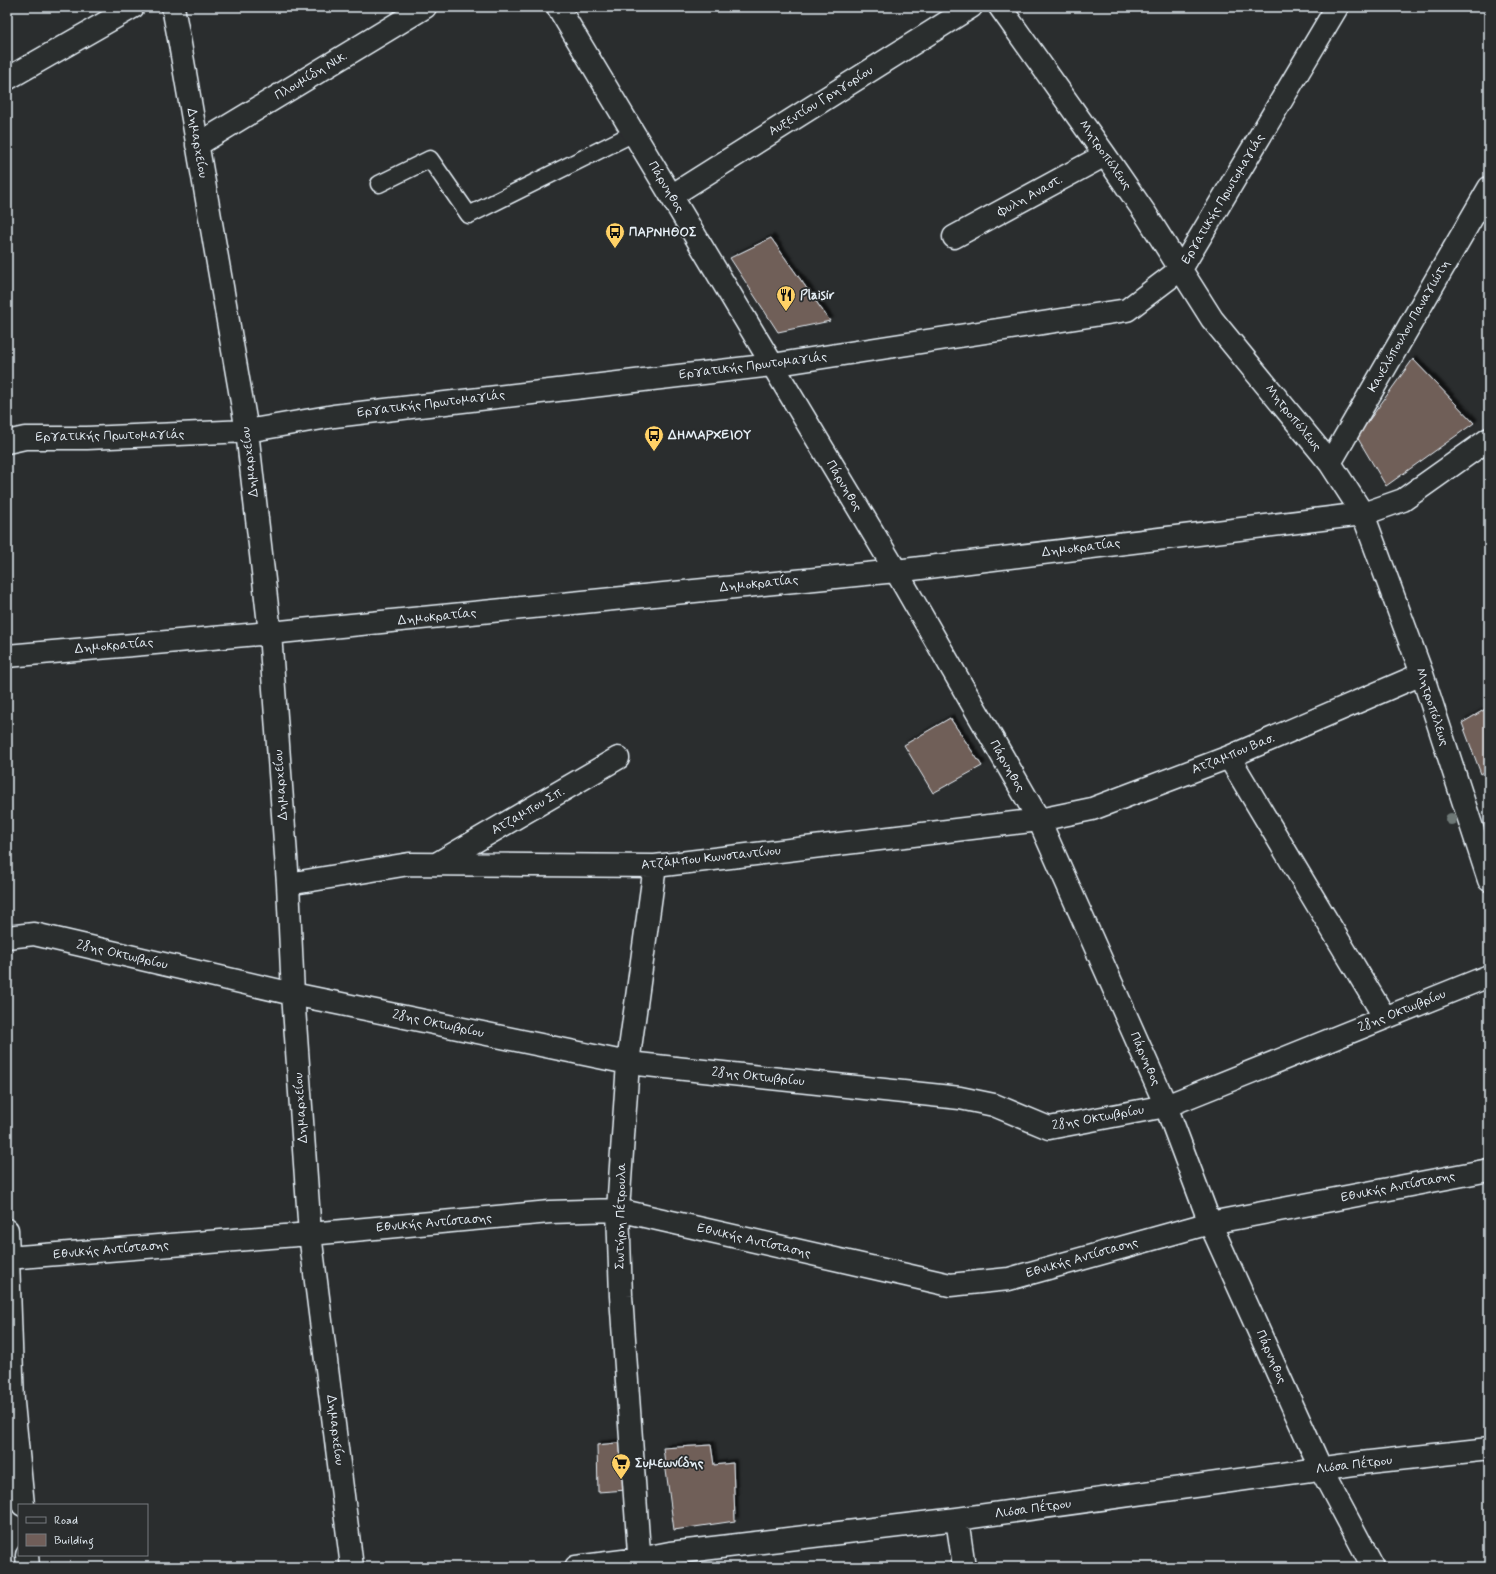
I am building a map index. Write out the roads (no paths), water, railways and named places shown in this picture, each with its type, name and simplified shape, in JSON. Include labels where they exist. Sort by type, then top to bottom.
[{"type":"street","points":[[7,79],[133,7]]},
{"type":"street","name":"Δημαρχείου","points":[[172,7],[247,431],[270,633],[288,884],[310,1234],[352,1567]]},
{"type":"street","name":"Πλουμίδη Νικ.","points":[[197,145],[426,7]]},
{"type":"street","name":"Πάρνηθος","points":[[558,7],[896,571],[1039,820],[1166,1106],[1210,1223],[1321,1469],[1374,1567]]},
{"type":"street","name":"Αυξεντίου Γρηγορίου","points":[[671,196],[971,7]]},
{"type":"street","name":"Μητροπόλεως","points":[[1000,7],[1105,155],[1181,269],[1212,319],[1330,463],[1363,514],[1422,674],[1489,880]]},
{"type":"street","name":"Εργατικής Πρωτομαγιάς","points":[[7,442],[25,438],[87,438],[247,431],[334,416],[772,365],[1127,310],[1181,269],[1338,7]]},
{"type":"street","name":"Φυλη Αναστ.","points":[[954,237],[1105,155]]},
{"type":"street","name":"Κανελόπουλου Παναγιώτη","points":[[1330,463],[1489,188]]},
{"type":"street","name":"Δημοκρατίας","points":[[7,656],[270,633],[896,571],[1363,514],[1404,500],[1489,439]]},
{"type":"street","name":"Ατζαμπου Βασ.","points":[[1039,820],[1092,809],[1229,757],[1422,674]]},
{"type":"street","points":[[1229,757],[1385,1018]]},
{"type":"street","name":"Ατζαμπου Σπ.","points":[[437,864],[618,758]]},
{"type":"street","name":"Ατζάμπου Κωνσταντίνου","points":[[288,884],[409,864],[654,866],[1039,820]]},
{"type":"street","name":"Σωτήρη Πέτρουλα","points":[[639,1563],[621,1296],[618,1210],[628,1063],[654,866]]},
{"type":"street","name":"28ης Οκτωβρίου","points":[[7,937],[34,934],[294,994],[628,1063],[960,1098],[994,1105],[1049,1128],[1166,1106],[1489,976]]},
{"type":"street","name":"Εθνικής Αντίστασης","points":[[8,1259],[550,1212],[618,1210],[950,1285],[1009,1279],[1210,1223],[1489,1170]]},
{"type":"street","points":[[7,1230],[10,1404],[23,1504]]},
{"type":"street","name":"Λιόσα Πέτρου","points":[[576,1567],[639,1563],[670,1553],[957,1519],[1321,1469],[1489,1449]]},
{"type":"street","points":[[957,1519],[964,1567]]},
{"type":"street","points":[[27,1556],[28,1567]]},
{"type":"lane","points":[[379,184],[430,159],[469,215],[634,134]]},
{"type":"place","name":"ΠΑΡΝΗΘΟΣ","points":[[615,249]]},
{"type":"place","name":"Plaisir","points":[[786,312]]},
{"type":"place","name":"ΔΗΜΑΡΧΕΙΟΥ","points":[[654,452]]},
{"type":"place","name":"Συμεωνίδης","points":[[621,1480]]}]
